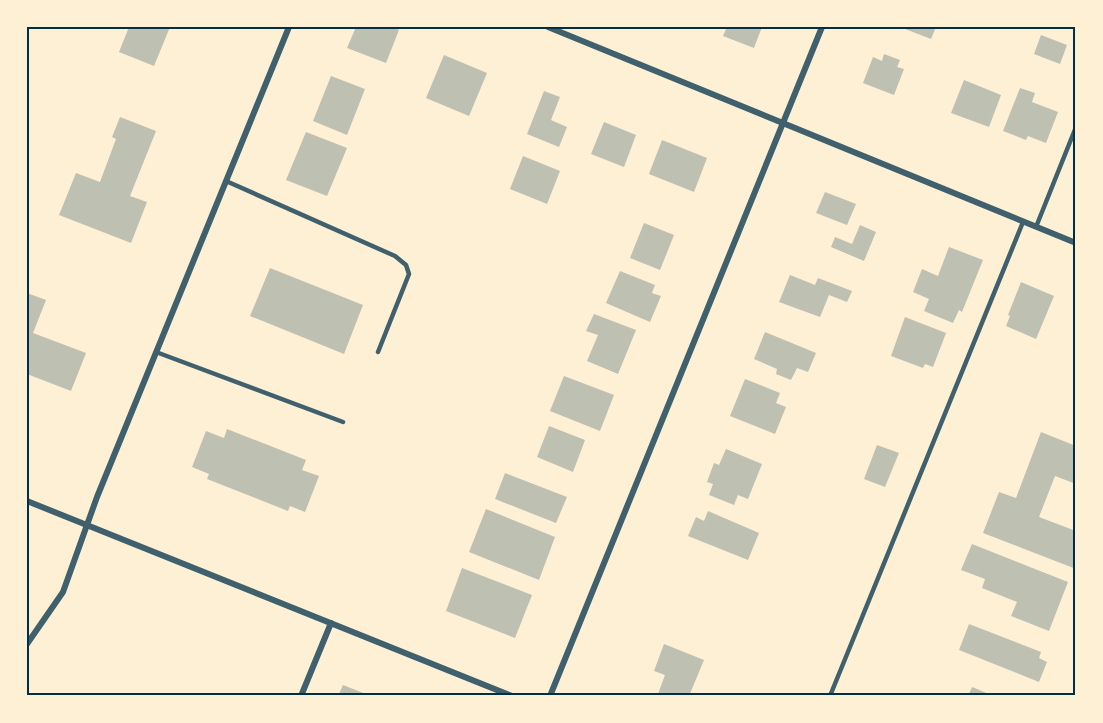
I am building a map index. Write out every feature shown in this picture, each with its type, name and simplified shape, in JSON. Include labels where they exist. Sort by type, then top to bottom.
[{"type":"street","points":[[27,644],[63,592],[86,524],[289,27]]},
{"type":"street","points":[[548,27],[1076,243]]},
{"type":"street","points":[[550,696],[822,27]]},
{"type":"street","points":[[27,501],[512,696]]},
{"type":"street","points":[[301,696],[331,623]]},
{"type":"lane","points":[[1036,227],[1076,127]]},
{"type":"lane","points":[[226,181],[395,256],[406,265],[409,274],[378,352]]},
{"type":"lane","points":[[830,696],[1023,222]]},
{"type":"lane","points":[[156,352],[343,422]]},
{"type":"building","points":[[129,27],[170,27],[154,66],[119,52]]},
{"type":"building","points":[[356,27],[392,27],[399,30],[386,63],[347,48]]},
{"type":"building","points":[[727,27],[762,27],[754,48],[723,36]]},
{"type":"building","points":[[900,27],[936,27],[931,39]]},
{"type":"building","points":[[1041,35],[1067,45],[1060,64],[1034,54]]},
{"type":"building","points":[[884,54],[900,60],[897,67],[904,69],[894,95],[863,83],[873,57],[882,61]]},
{"type":"building","points":[[444,55],[487,73],[469,116],[426,98]]},
{"type":"building","points":[[331,76],[365,89],[347,135],[313,121]]},
{"type":"building","points":[[964,80],[1001,95],[989,127],[951,113]]},
{"type":"building","points":[[1020,88],[1035,93],[1032,102],[1058,112],[1046,143],[1028,136],[1026,140],[1003,131]]},
{"type":"building","points":[[544,91],[560,97],[551,120],[567,127],[559,147],[527,134]]},
{"type":"building","points":[[120,117],[156,131],[130,196],[147,202],[131,243],[59,215],[76,173],[100,182],[116,139],[112,137]]},
{"type":"building","points":[[604,122],[636,135],[624,167],[591,154]]},
{"type":"building","points":[[306,132],[347,148],[327,196],[286,180]]},
{"type":"building","points":[[662,140],[707,158],[694,192],[649,174]]},
{"type":"building","points":[[523,156],[560,171],[547,204],[510,189]]},
{"type":"building","points":[[825,192],[856,204],[847,225],[816,213]]},
{"type":"building","points":[[644,223],[674,235],[660,270],[630,258]]},
{"type":"building","points":[[860,225],[876,232],[864,261],[831,247],[835,237],[852,244]]},
{"type":"building","points":[[949,247],[983,260],[962,312],[959,310],[953,323],[924,311],[929,299],[913,292],[922,269],[938,276]]},
{"type":"building","points":[[270,268],[363,305],[344,354],[250,316]]},
{"type":"building","points":[[620,271],[655,285],[652,293],[661,296],[650,322],[606,303]]},
{"type":"building","points":[[790,275],[815,285],[818,278],[852,291],[847,302],[829,295],[820,317],[779,302]]},
{"type":"building","points":[[1021,282],[1054,296],[1036,339],[1006,326]]},
{"type":"building","points":[[27,293],[46,300],[33,333],[86,353],[71,391],[27,374]]},
{"type":"building","points":[[594,314],[636,330],[618,374],[587,361],[598,335],[586,331]]},
{"type":"building","points":[[905,317],[946,333],[933,367],[925,364],[923,368],[891,356]]},
{"type":"building","points":[[765,332],[816,353],[808,372],[797,368],[791,380],[776,374],[777,369],[754,359]]},
{"type":"building","points":[[564,376],[614,395],[600,431],[550,411]]},
{"type":"building","points":[[745,379],[780,393],[776,403],[786,407],[775,434],[730,416]]},
{"type":"building","points":[[549,426],[585,440],[573,472],[537,457]]},
{"type":"building","points":[[227,429],[306,460],[302,470],[319,476],[305,512],[290,506],[288,511],[207,479],[209,474],[192,467],[206,431],[224,438]]},
{"type":"building","points":[[1041,432],[1076,446],[1076,484],[1055,476],[1039,517],[1076,531],[1076,569],[983,533],[999,492],[1016,498]]},
{"type":"building","points":[[877,445],[899,453],[885,487],[864,479]]},
{"type":"building","points":[[726,449],[762,464],[748,499],[738,495],[734,505],[709,495],[713,484],[707,482],[714,463],[719,465]]},
{"type":"building","points":[[505,473],[567,497],[556,523],[495,499]]},
{"type":"building","points":[[486,509],[555,537],[539,580],[469,552]]},
{"type":"building","points":[[708,511],[759,533],[748,560],[688,536],[696,517],[704,521]]},
{"type":"building","points":[[972,544],[1068,582],[1049,631],[1011,616],[1017,602],[982,588],[985,579],[961,570]]},
{"type":"building","points":[[462,568],[532,595],[515,638],[446,611]]},
{"type":"building","points":[[969,624],[1041,652],[1039,658],[1047,662],[1039,682],[959,650]]},
{"type":"building","points":[[664,644],[704,660],[689,696],[658,694],[665,675],[654,671]]},
{"type":"building","points":[[343,685],[371,696],[338,696]]},
{"type":"building","points":[[972,687],[994,696],[968,696]]}]
